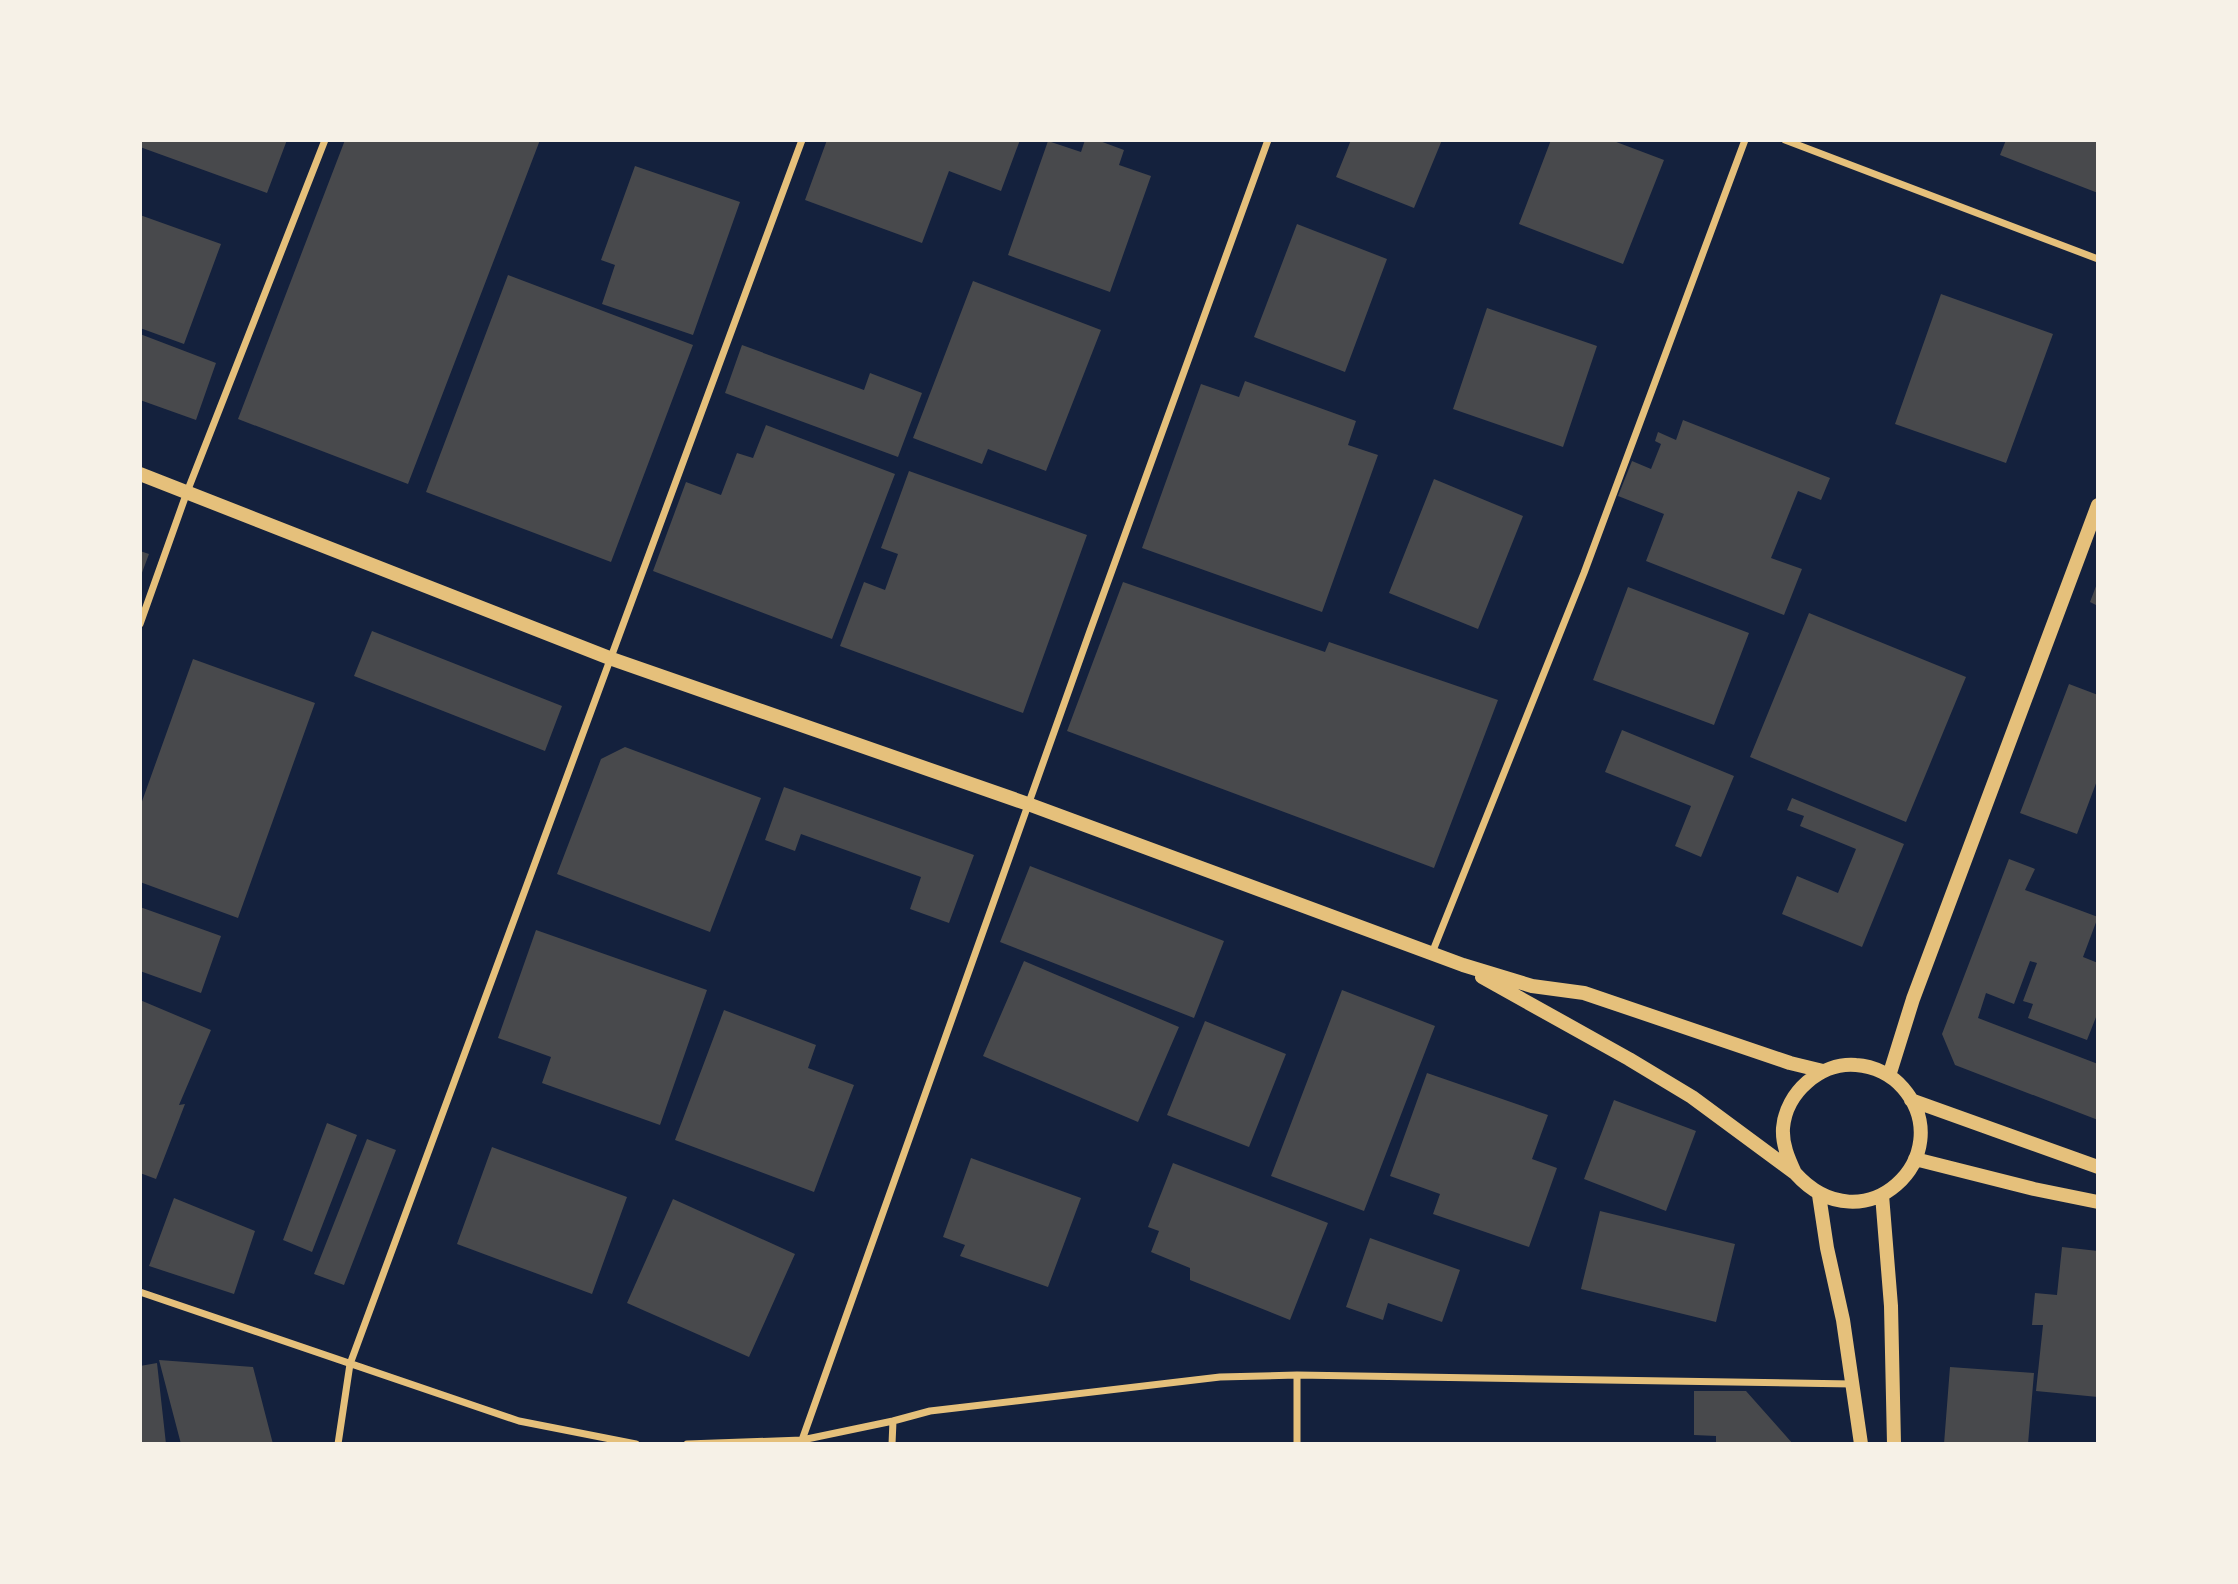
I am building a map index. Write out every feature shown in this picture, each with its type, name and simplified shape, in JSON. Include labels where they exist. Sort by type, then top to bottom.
[{"type":"main road","points":[[140,474],[612,659],[1028,804],[1463,965],[1532,986],[1584,993],[1769,1056],[1823,1071]]},
{"type":"main road","points":[[1889,1076],[1913,999],[2098,505]]},
{"type":"main road","points":[[1463,965],[1692,1097],[1795,1173],[1806,1186],[1819,1195],[1840,1202],[1861,1202],[1882,1195],[1902,1180],[1915,1159],[1920,1139],[1918,1119],[1906,1091],[1889,1076],[1874,1068],[1857,1065],[1839,1066],[1823,1071],[1803,1085],[1789,1105],[1783,1128],[1785,1152],[1795,1173]]},
{"type":"main road","points":[[1911,1100],[2098,1167]]},
{"type":"main road","points":[[1915,1159],[2012,1184],[2098,1202]]},
{"type":"main road","points":[[1819,1195],[1827,1248],[1843,1320],[1861,1444]]},
{"type":"main road","points":[[1882,1195],[1891,1306],[1894,1444]]},
{"type":"street","points":[[140,624],[187,492],[324,140]]},
{"type":"street","points":[[338,1444],[350,1364],[802,140]]},
{"type":"street","points":[[803,1440],[1028,804],[1268,140]]},
{"type":"street","points":[[1432,953],[1584,573],[1745,140]]},
{"type":"street","points":[[1785,140],[2098,259]]},
{"type":"street","points":[[140,1292],[519,1422],[636,1444]]},
{"type":"street","points":[[687,1444],[803,1440],[930,1411],[1220,1377],[1297,1375],[1852,1384]]},
{"type":"street","points":[[1297,1375],[1297,1444]]},
{"type":"street","points":[[892,1444],[893,1421]]},
{"type":"building","points":[[140,140],[287,140],[267,193],[140,147]]},
{"type":"building","points":[[345,140],[540,140],[408,484],[238,419]]},
{"type":"building","points":[[827,140],[1020,140],[1001,191],[949,171],[922,243],[805,200]]},
{"type":"building","points":[[1085,140],[1097,140],[1124,150],[1119,165],[1151,176],[1110,292],[1008,255],[1048,141],[1081,152]]},
{"type":"building","points":[[1351,140],[1442,140],[1414,208],[1336,177]]},
{"type":"building","points":[[1551,140],[1611,140],[1664,160],[1623,264],[1519,224]]},
{"type":"building","points":[[2006,140],[2098,140],[2098,193],[2000,155]]},
{"type":"building","points":[[635,166],[740,202],[693,335],[602,304],[615,265],[601,260]]},
{"type":"building","points":[[140,215],[221,244],[184,344],[140,328]]},
{"type":"building","points":[[1297,224],[1387,259],[1345,372],[1254,337]]},
{"type":"building","points":[[508,275],[693,345],[611,562],[426,492]]},
{"type":"building","points":[[973,281],[1101,330],[1046,471],[988,449],[982,464],[913,438]]},
{"type":"building","points":[[1941,294],[2053,334],[2006,463],[1895,424]]},
{"type":"building","points":[[1487,308],[1597,346],[1563,447],[1453,409]]},
{"type":"building","points":[[140,334],[216,363],[196,420],[140,400]]},
{"type":"building","points":[[742,345],[864,390],[870,373],[922,393],[898,457],[725,393]]},
{"type":"building","points":[[1245,381],[1356,421],[1348,445],[1378,455],[1322,612],[1142,548],[1201,384],[1239,397]]},
{"type":"building","points":[[1683,420],[1830,478],[1821,500],[1798,491],[1771,558],[1802,569],[1784,615],[1646,561],[1664,514],[1618,496],[1632,461],[1651,469],[1661,444],[1655,441],[1658,432],[1676,440]]},
{"type":"building","points":[[766,425],[895,474],[832,639],[653,571],[686,482],[721,495],[737,453],[753,458]]},
{"type":"building","points":[[909,471],[1087,535],[1023,713],[840,646],[864,582],[885,590],[898,554],[881,548]]},
{"type":"building","points":[[1434,479],[1523,516],[1478,629],[1389,593]]},
{"type":"building","points":[[140,551],[149,554],[140,578]]},
{"type":"building","points":[[2098,581],[2098,606],[2090,602]]},
{"type":"building","points":[[1123,582],[1325,652],[1329,642],[1498,700],[1434,868],[1067,731]]},
{"type":"building","points":[[1628,587],[1749,633],[1714,725],[1593,680]]},
{"type":"building","points":[[1809,613],[1966,677],[1906,822],[1750,757]]},
{"type":"building","points":[[372,631],[562,706],[545,751],[354,676]]},
{"type":"building","points":[[193,659],[315,703],[238,918],[140,882],[140,807]]},
{"type":"building","points":[[2069,684],[2098,695],[2098,778],[2077,834],[2020,813]]},
{"type":"building","points":[[1622,730],[1734,776],[1701,857],[1675,846],[1691,806],[1605,772]]},
{"type":"building","points":[[625,747],[761,798],[710,932],[557,874],[601,759]]},
{"type":"building","points":[[784,787],[974,855],[949,923],[910,909],[921,877],[801,834],[795,851],[765,840]]},
{"type":"building","points":[[1792,798],[1904,844],[1862,947],[1782,914],[1797,876],[1838,893],[1856,849],[1800,826],[1804,816],[1787,810]]},
{"type":"building","points":[[2009,859],[2035,869],[2025,890],[2098,917],[2083,957],[2098,963],[2098,1012],[2087,1040],[2028,1018],[2033,1004],[2023,1001],[2037,963],[2030,961],[2014,1004],[1986,993],[1978,1018],[2098,1064],[2098,1120],[1955,1065],[1942,1034]]},
{"type":"building","points":[[1030,866],[1224,941],[1194,1018],[1000,942]]},
{"type":"building","points":[[140,907],[221,936],[201,993],[140,971]]},
{"type":"building","points":[[536,930],[707,990],[660,1125],[542,1083],[551,1057],[498,1038]]},
{"type":"building","points":[[1024,961],[1179,1027],[1138,1122],[983,1056]]},
{"type":"building","points":[[1342,990],[1435,1026],[1364,1211],[1271,1176]]},
{"type":"building","points":[[140,1000],[211,1030],[179,1105],[185,1104],[156,1179],[140,1173]]},
{"type":"building","points":[[724,1010],[816,1045],[808,1068],[854,1085],[814,1192],[675,1140]]},
{"type":"building","points":[[1205,1021],[1286,1054],[1249,1147],[1167,1115]]},
{"type":"building","points":[[1427,1073],[1548,1115],[1532,1159],[1557,1168],[1529,1247],[1433,1214],[1440,1194],[1390,1176]]},
{"type":"building","points":[[1614,1100],[1696,1131],[1666,1211],[1584,1179]]},
{"type":"building","points":[[327,1123],[357,1135],[312,1252],[283,1240]]},
{"type":"building","points":[[367,1139],[396,1150],[344,1285],[314,1274]]},
{"type":"building","points":[[492,1147],[627,1197],[592,1294],[457,1244]]},
{"type":"building","points":[[971,1158],[1081,1198],[1048,1287],[960,1256],[965,1245],[943,1237]]},
{"type":"building","points":[[1173,1163],[1328,1223],[1290,1320],[1190,1280],[1190,1268],[1151,1252],[1159,1231],[1148,1227]]},
{"type":"building","points":[[174,1198],[255,1231],[234,1294],[149,1266]]},
{"type":"building","points":[[673,1199],[795,1254],[749,1357],[627,1303]]},
{"type":"building","points":[[1600,1211],[1735,1244],[1716,1322],[1581,1289]]},
{"type":"building","points":[[1370,1238],[1460,1270],[1442,1322],[1388,1303],[1383,1320],[1346,1307]]},
{"type":"building","points":[[2062,1247],[2098,1251],[2098,1397],[2036,1391],[2043,1325],[2032,1325],[2035,1293],[2057,1295]]},
{"type":"building","points":[[159,1360],[253,1367],[273,1444],[181,1444]]},
{"type":"building","points":[[157,1363],[166,1444],[140,1444],[140,1366]]},
{"type":"building","points":[[1950,1367],[2034,1373],[2028,1444],[1944,1444]]},
{"type":"building","points":[[1694,1391],[1746,1391],[1793,1444],[1716,1444],[1716,1436],[1694,1435]]}]
